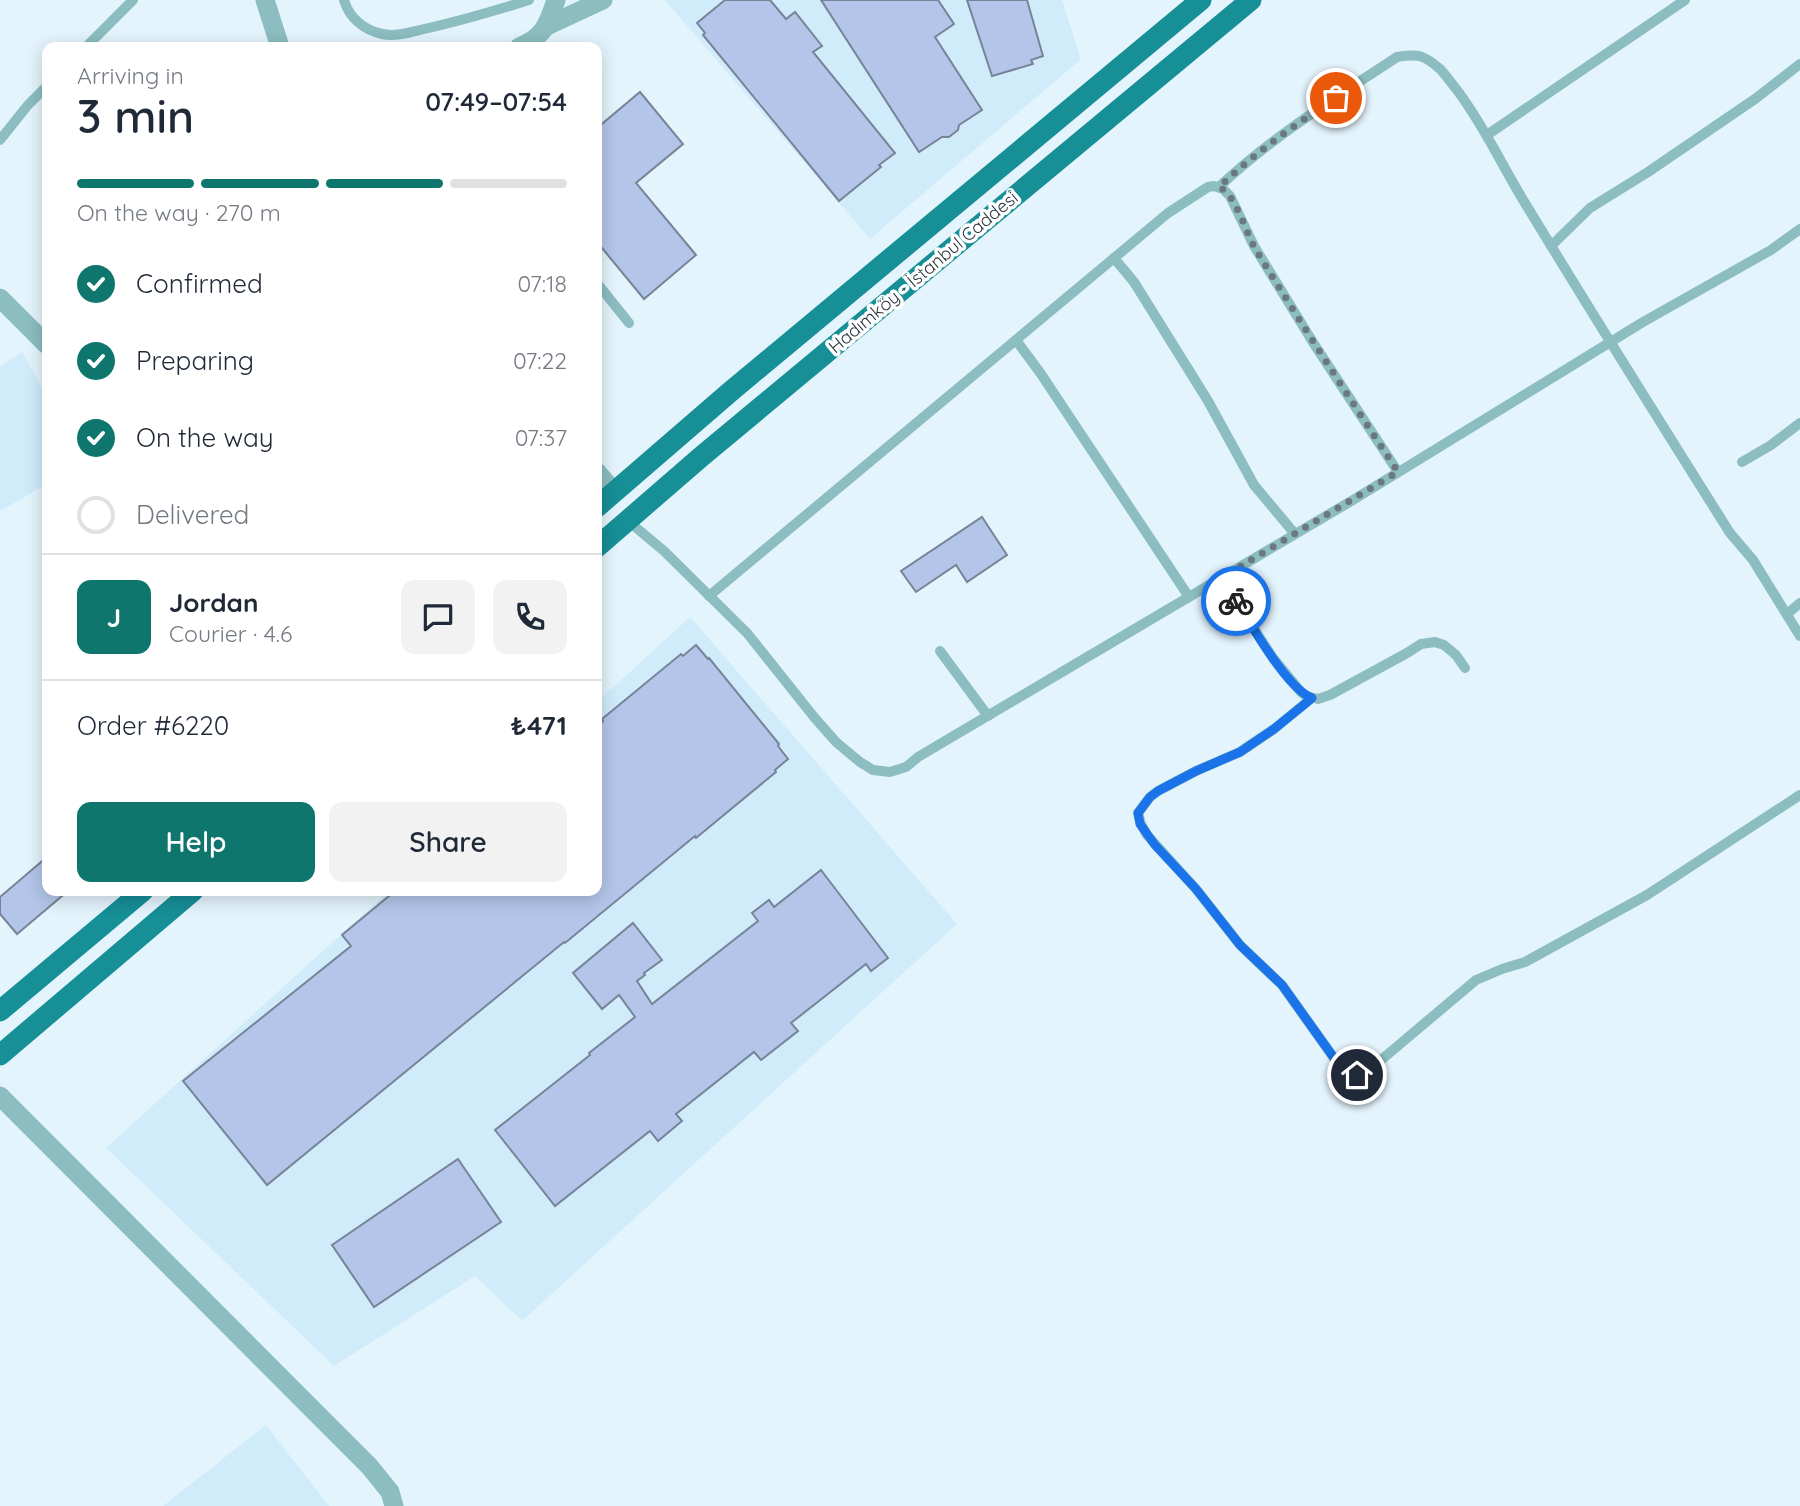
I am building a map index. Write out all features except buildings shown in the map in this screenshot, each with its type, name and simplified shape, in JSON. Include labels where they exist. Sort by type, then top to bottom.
[{"type":"main road","name":"Hadımköy - İstanbul Caddesi","points":[[602,503],[730,392],[1201,0]]},
{"type":"main road","name":"Hadımköy - İstanbul Caddesi","points":[[602,542],[734,429],[1251,0]]},
{"type":"main road","points":[[0,1011],[137,896]]},
{"type":"main road","points":[[0,1055],[187,896]]},
{"type":"street","points":[[265,0],[278,42]]},
{"type":"street","points":[[547,26],[556,0]]},
{"type":"street","points":[[530,42],[547,26],[603,0]]},
{"type":"street","points":[[0,298],[42,340]]},
{"type":"street","points":[[602,478],[614,492]]},
{"type":"street","points":[[0,1096],[370,1466],[390,1492],[394,1506]]},
{"type":"lane","points":[[91,42],[133,0]]},
{"type":"lane","points":[[344,0],[353,18],[372,31],[384,35],[401,34],[472,18],[529,0]]},
{"type":"lane","points":[[1487,135],[1685,0]]},
{"type":"lane","points":[[1219,187],[1295,124],[1397,57],[1415,54],[1424,56],[1441,70],[1469,105],[1610,342],[1730,533],[1753,560],[1800,636]]},
{"type":"lane","points":[[1551,246],[1590,208],[1755,99],[1800,64]]},
{"type":"lane","points":[[0,139],[42,91]]},
{"type":"lane","points":[[709,596],[1168,213],[1208,187],[1219,187],[1230,196],[1254,246],[1398,472]]},
{"type":"lane","points":[[627,520],[664,551],[747,633],[836,742],[873,770],[890,772],[906,767],[918,757],[1295,534],[1610,342],[1771,250],[1800,229]]},
{"type":"lane","points":[[1114,258],[1134,282],[1208,401],[1254,485],[1295,534]]},
{"type":"lane","points":[[602,289],[629,323]]},
{"type":"lane","points":[[1016,340],[1189,597]]},
{"type":"lane","points":[[1742,463],[1800,423]]},
{"type":"lane","points":[[1221,578],[1273,658],[1301,692],[1312,698],[1325,698],[1421,644],[1435,642],[1444,645],[1456,655],[1465,668]]},
{"type":"lane","points":[[1787,614],[1800,603]]},
{"type":"lane","points":[[940,651],[988,716]]},
{"type":"lane","points":[[1312,698],[1240,752],[1158,791],[1138,813],[1140,824],[1155,845],[1196,889],[1240,945],[1282,985],[1344,1072],[1357,1075],[1368,1071],[1476,980],[1525,962],[1647,895],[1800,795]]},
{"type":"shaded area","points":[[665,0],[1062,0],[1081,59],[870,239]]},
{"type":"shaded area","points":[[22,352],[42,388],[42,487],[0,511],[0,367]]},
{"type":"shaded area","points":[[690,617],[957,924],[522,1321],[475,1276],[334,1366],[106,1148],[383,896],[602,896],[602,697]]},
{"type":"shaded area","points":[[266,1425],[329,1506],[163,1506]]},
{"type":"way so far","points":[[1236,601],[1221,578],[1398,472],[1254,246],[1230,196],[1219,187],[1295,124],[1336,98]]},
{"type":"route","points":[[1236,601],[1273,658],[1301,692],[1312,698],[1240,752],[1158,791],[1138,813],[1140,824],[1240,945],[1282,985],[1344,1072],[1357,1075]]}]
